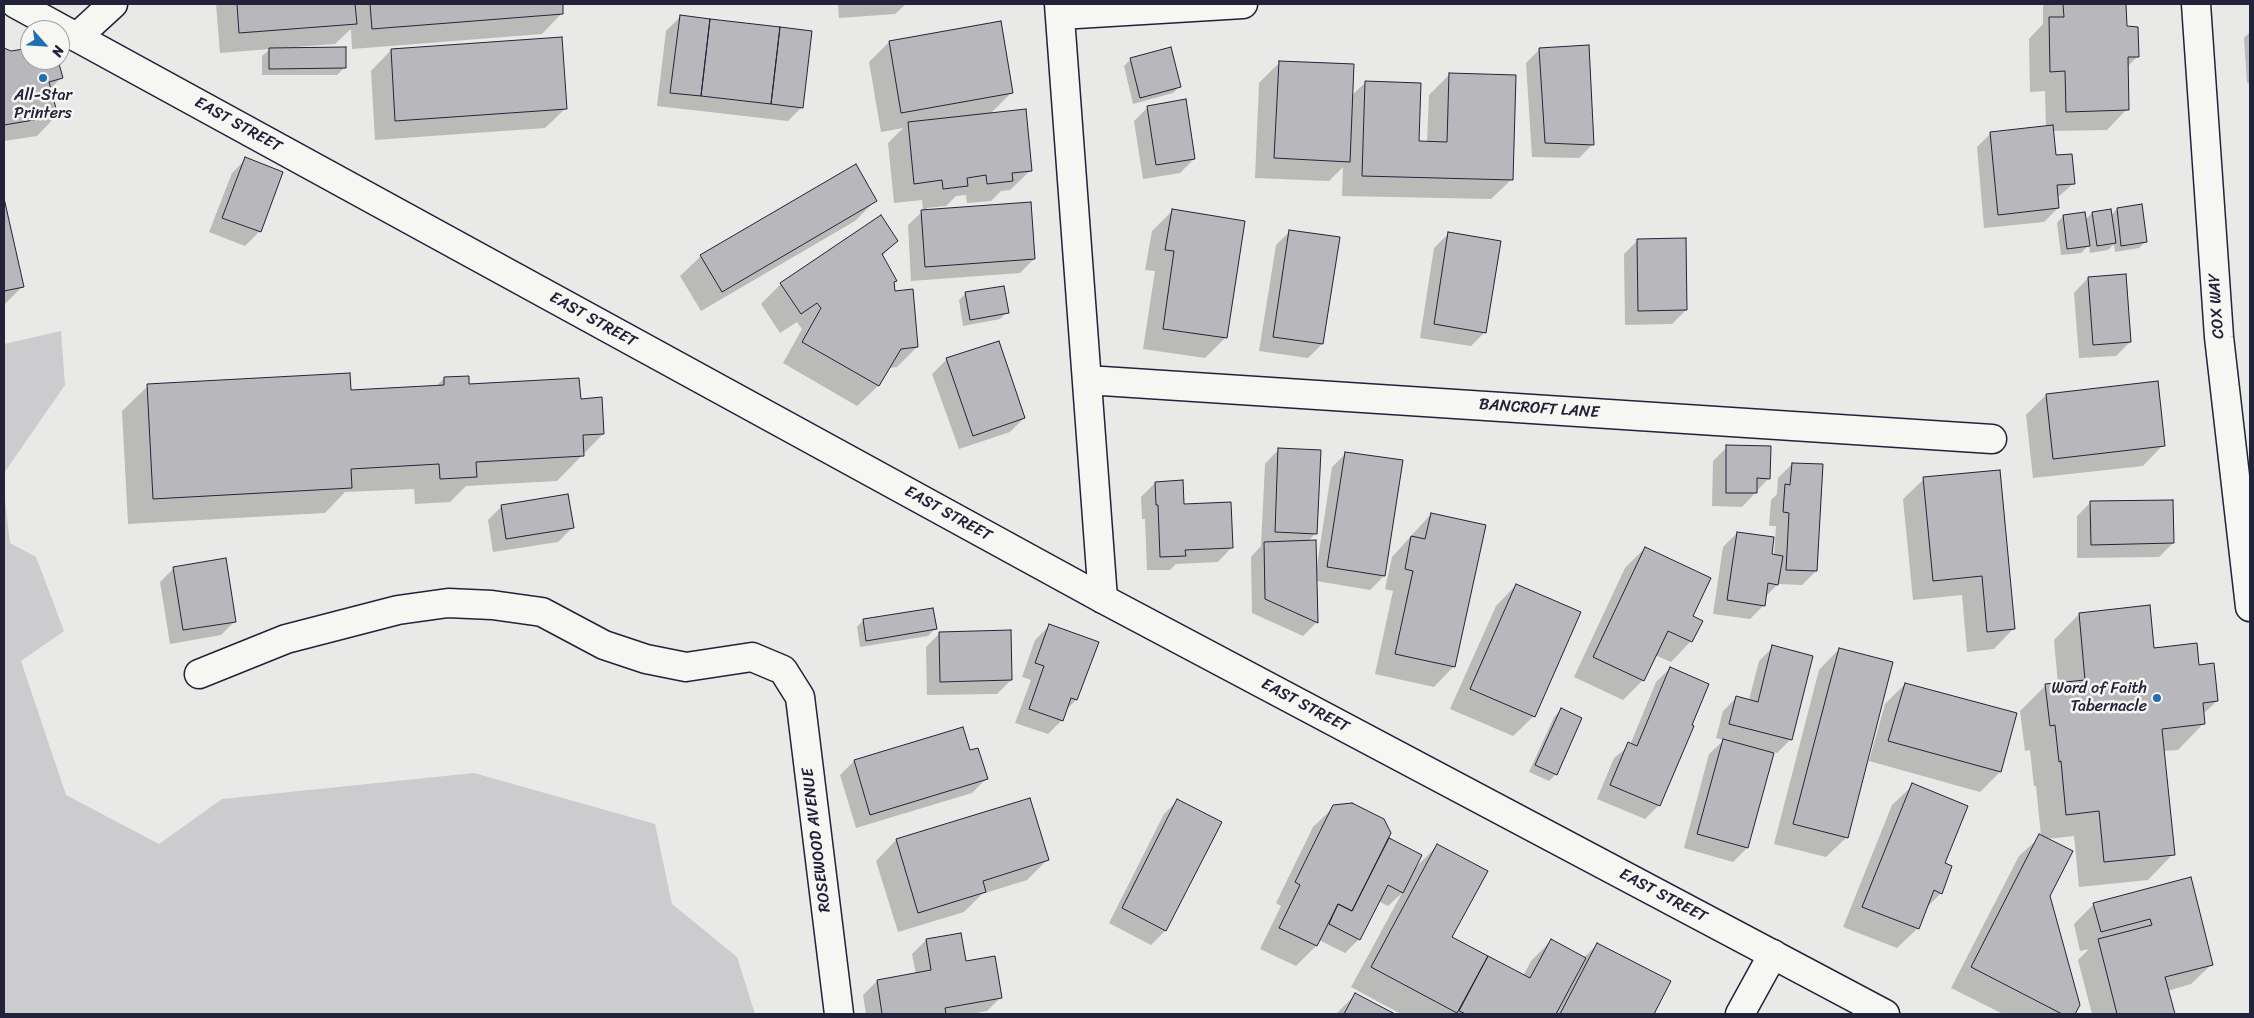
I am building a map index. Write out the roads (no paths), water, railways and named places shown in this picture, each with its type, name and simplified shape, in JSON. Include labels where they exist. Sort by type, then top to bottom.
[{"type":"street","name":"EAST STREET","points":[[16,4],[1103,599],[1885,1014]]},
{"type":"street","points":[[77,37],[113,4]]},
{"type":"street","points":[[1103,599],[1059,9],[1242,4]]},
{"type":"street","name":"COX WAY","points":[[2196,4],[2219,337],[2250,607]]},
{"type":"street","name":"BANCROFT LANE","points":[[1087,380],[1992,439]]},
{"type":"street","name":"ROSEWOOD AVENUE","points":[[199,674],[286,639],[398,610],[448,603],[492,605],[542,612],[604,645],[646,659],[686,666],[752,657],[783,670],[800,697],[838,1014]]},
{"type":"street","points":[[1740,1014],[1773,954]]},
{"type":"place","name":"All-Star Printers","points":[[43,78]]},
{"type":"place","name":"Word of Faith Tabernacle","points":[[2157,698]]}]
